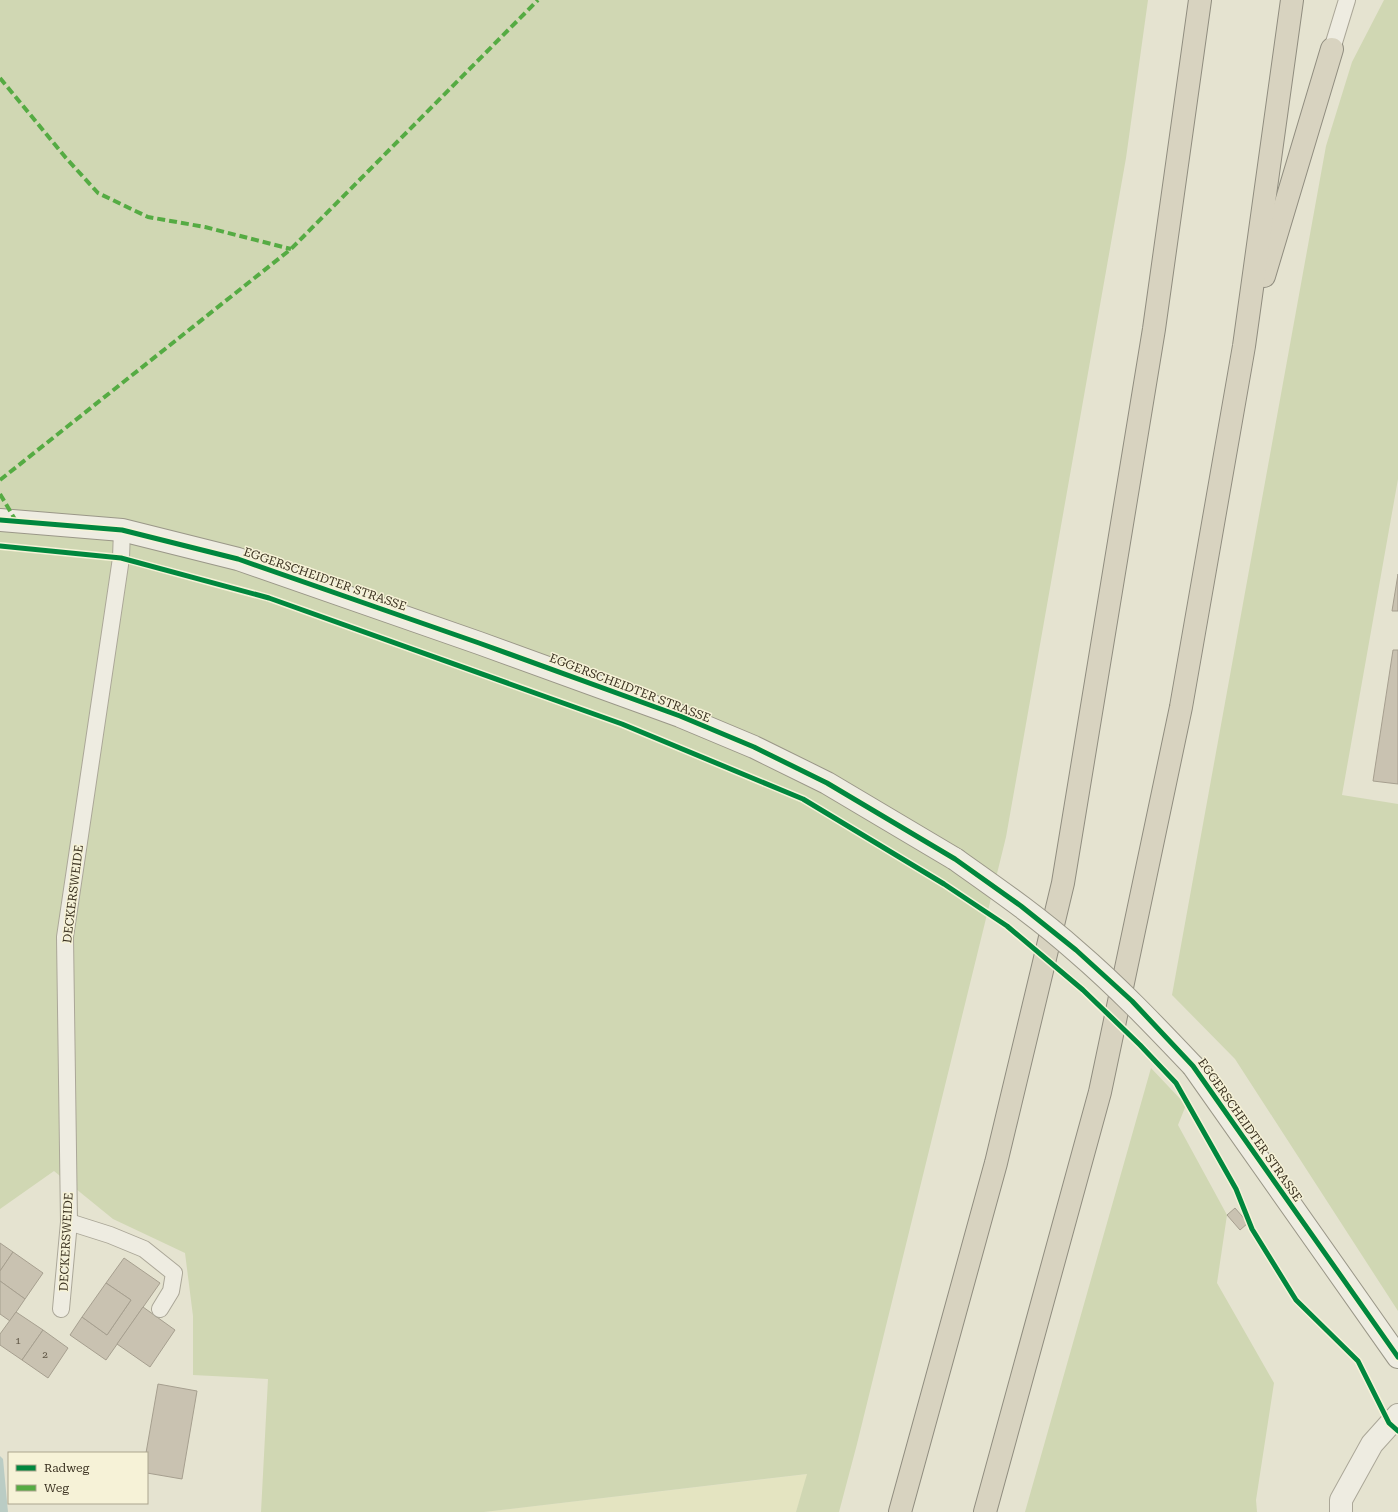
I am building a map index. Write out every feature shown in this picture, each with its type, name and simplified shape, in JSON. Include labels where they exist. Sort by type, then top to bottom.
[{"type":"highway","points":[[900,1512],[996,1162],[1063,883],[1154,329],[1200,0]]},
{"type":"highway","points":[[985,1512],[1100,1092],[1181,707],[1244,346],[1292,0]]},
{"type":"highway","points":[[1244,346],[1332,49]]},
{"type":"street","name":"EGGERSCHEIDTER STRASSE","points":[[0,520],[122,530],[238,559],[680,716],[754,747],[827,783],[955,859],[1021,906],[1076,950],[1132,1002],[1193,1066],[1398,1357]]},
{"type":"street","points":[[1341,1512],[1341,1500],[1372,1444],[1398,1414]]},
{"type":"lane","points":[[1332,49],[1346,0]]},
{"type":"lane","name":"DECKERSWEIDE","points":[[61,1309],[69,1222],[66,937],[121,558],[122,530]]},
{"type":"lane","points":[[69,1222],[110,1235],[144,1249],[174,1273],[171,1291],[160,1309]]},
{"type":"green space","points":[[0,0],[1148,0],[1126,158],[1006,837],[839,1512],[796,1512],[807,1474],[484,1512],[261,1512],[268,1379],[193,1375],[193,1316],[185,1253],[113,1219],[54,1171],[0,1209]]},
{"type":"green space","points":[[1384,0],[1398,0],[1398,479],[1342,795],[1398,804],[1398,1311],[1235,1059],[1172,995],[1326,146],[1352,62]]},
{"type":"green space","points":[[1151,1068],[1186,1105],[1178,1125],[1227,1215],[1217,1283],[1274,1383],[1256,1500],[1257,1512],[1025,1512]]},
{"type":"green space","points":[[808,1474],[796,1512],[484,1512]]},
{"type":"shaded area","points":[[0,1456],[3,1459],[8,1512],[0,1512]]},
{"type":"building","points":[[1398,574],[1398,611],[1392,611]]},
{"type":"building","points":[[1393,650],[1398,650],[1398,784],[1373,781]]},
{"type":"building","points":[[1235,1208],[1248,1223],[1240,1230],[1227,1215]]},
{"type":"building","points":[[0,1243],[13,1252],[0,1271]]},
{"type":"building","points":[[13,1252],[43,1273],[25,1299],[0,1281],[0,1271]]},
{"type":"building","points":[[124,1258],[160,1283],[106,1360],[70,1335],[82,1317],[107,1335],[131,1300],[106,1283]]},
{"type":"building","points":[[0,1281],[25,1299],[10,1321],[0,1314]]},
{"type":"building","points":[[106,1283],[131,1300],[107,1335],[82,1317]]},
{"type":"building","points":[[143,1307],[175,1330],[150,1367],[117,1344]]},
{"type":"building","points":[[16,1312],[43,1330],[22,1360],[0,1345],[0,1334]]},
{"type":"building","points":[[43,1330],[68,1348],[48,1378],[22,1360]]},
{"type":"building","points":[[158,1384],[197,1391],[182,1479],[148,1473],[148,1452],[146,1452]]},
{"type":"marked path","points":[[0,480],[291,249],[538,0]]},
{"type":"marked path","points":[[0,78],[66,158],[98,193],[148,217],[205,227],[291,249]]},
{"type":"marked path","points":[[0,494],[16,521]]},
{"type":"cycle path","points":[[0,520],[122,530],[238,559],[479,643],[680,716],[754,747],[827,783],[955,859],[1021,906],[1076,950],[1132,1001],[1193,1066],[1398,1357]]},
{"type":"cycle path","points":[[0,546],[121,558],[269,598],[622,724],[803,799],[944,884],[1007,926],[1083,990],[1140,1045],[1176,1083],[1236,1189],[1252,1229],[1296,1300],[1358,1361],[1389,1423],[1398,1431]]}]
